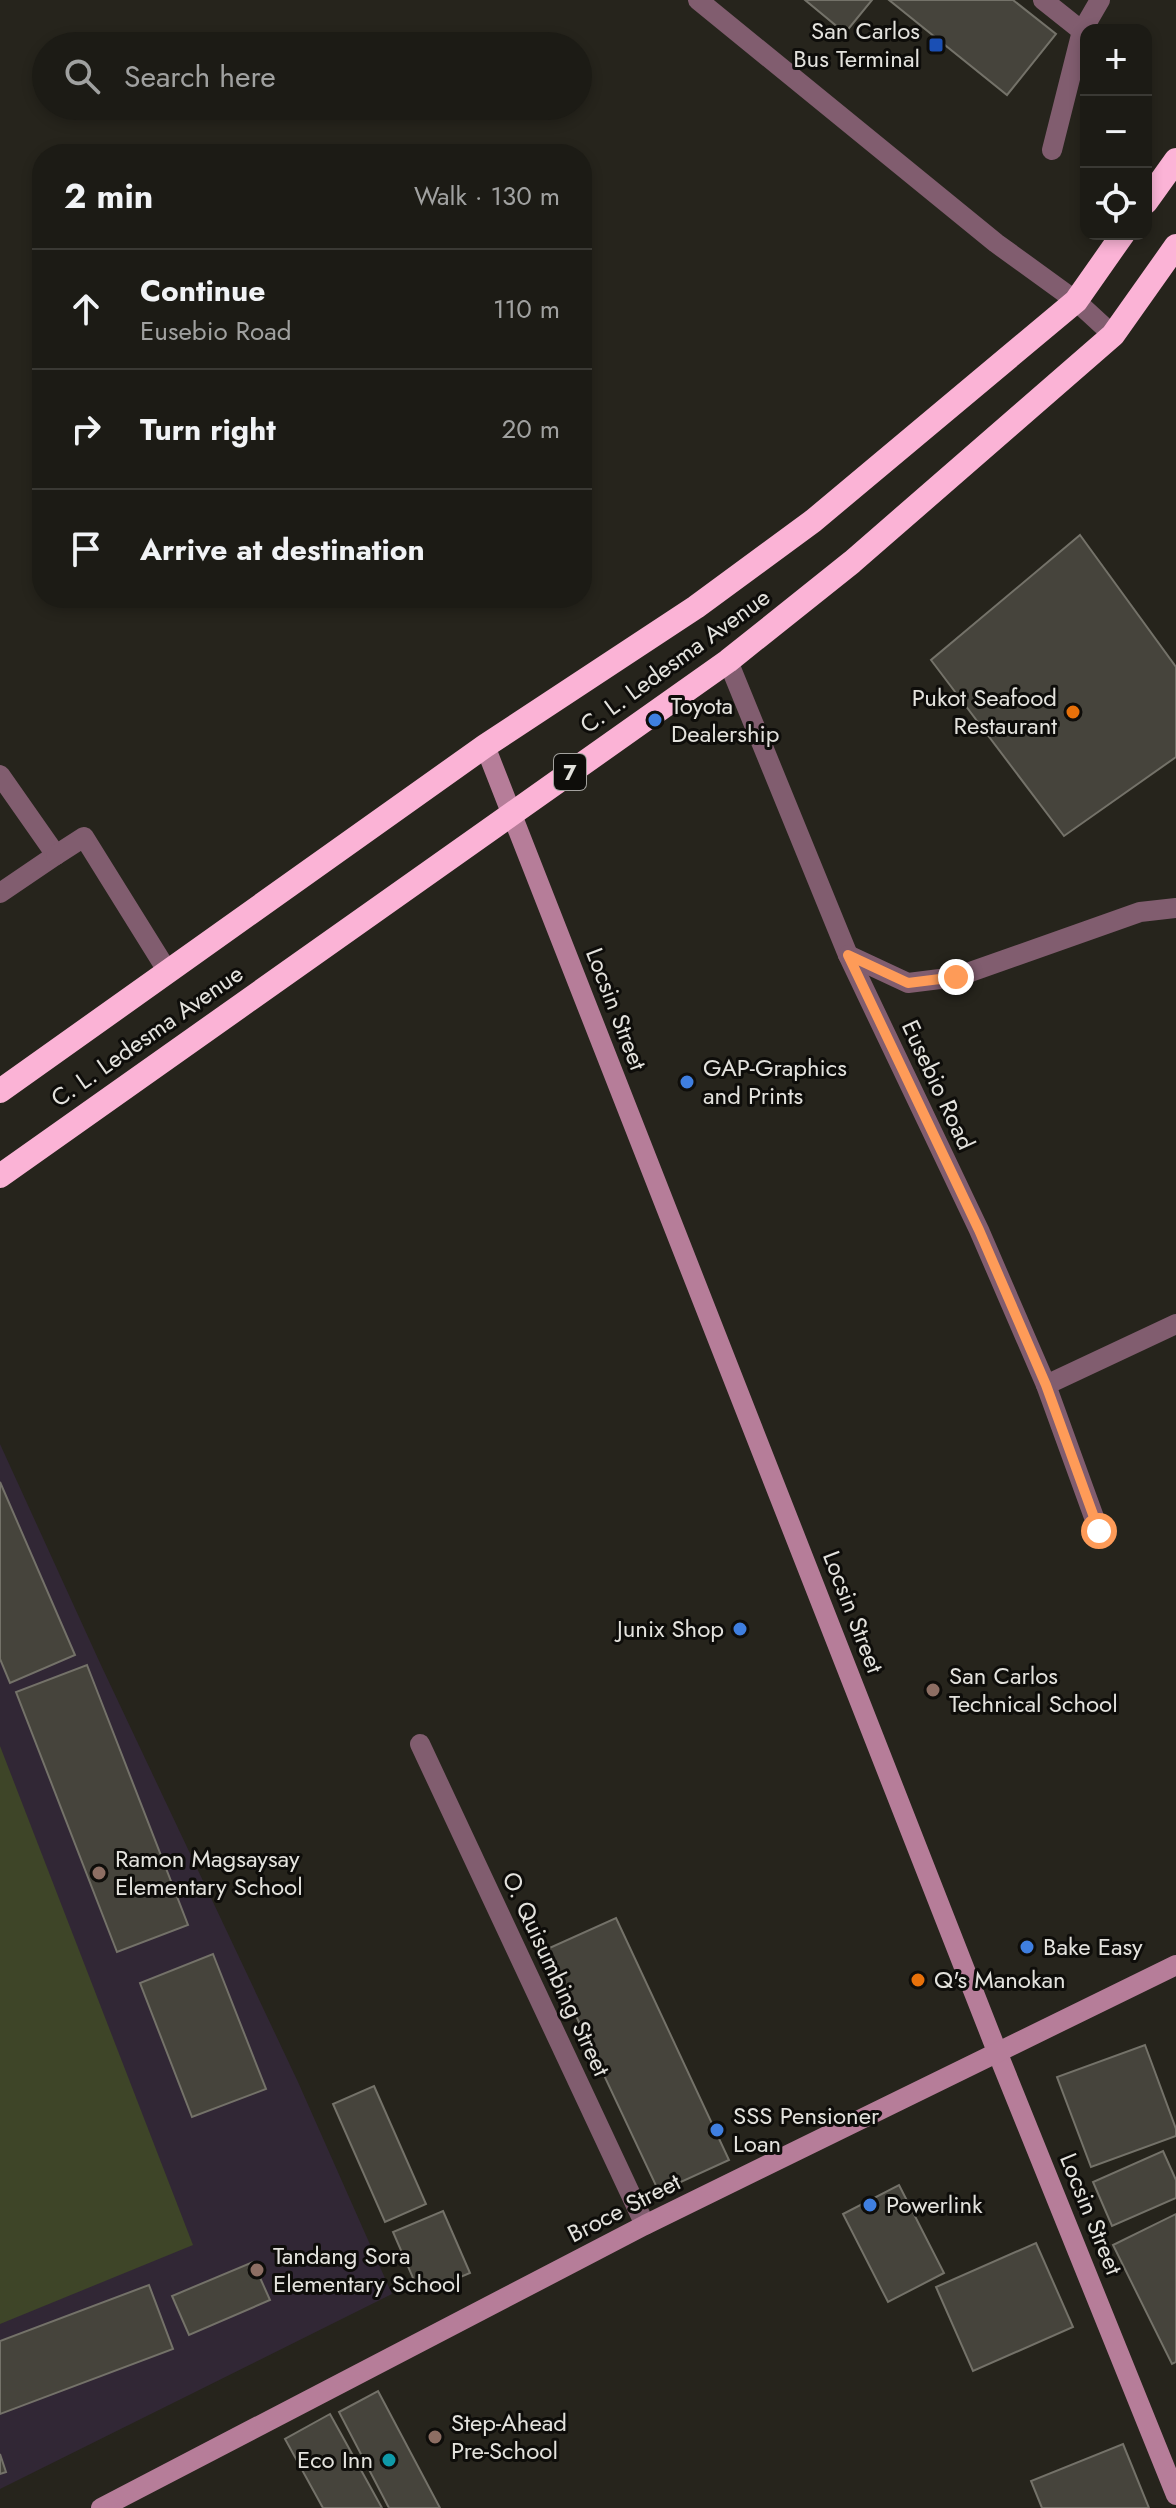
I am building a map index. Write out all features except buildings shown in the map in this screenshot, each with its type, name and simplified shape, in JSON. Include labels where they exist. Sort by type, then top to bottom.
[{"type":"highway","points":[[1152,194],[1176,160]]},
{"type":"highway","name":"C. L. Ledesma Avenue","points":[[0,1091],[485,746],[696,607],[813,521],[1076,301],[1119,240]]},
{"type":"highway","name":"C. L. Ledesma Avenue","points":[[0,1176],[728,661],[852,562],[1113,335],[1176,246]]},
{"type":"street","points":[[698,0],[996,243],[1076,301],[1113,335]]},
{"type":"street","points":[[1043,0],[1080,29]]},
{"type":"street","points":[[1086,24],[1100,0]]},
{"type":"street","points":[[1052,150],[1080,39]]},
{"type":"street","name":"Eusebio Road","points":[[728,661],[848,955],[979,1230],[1046,1385],[1099,1531]]},
{"type":"street","name":"Locsin Street","points":[[485,746],[998,2054],[1176,2495]]},
{"type":"street","points":[[0,775],[56,855]]},
{"type":"street","points":[[0,893],[84,837],[168,972]]},
{"type":"street","points":[[848,955],[908,983],[956,977],[1140,912],[1176,908]]},
{"type":"street","points":[[1046,1385],[1176,1324]]},
{"type":"street","name":"O. Quisumbing Street","points":[[420,1744],[645,2225]]},
{"type":"street","name":"Broce Street","points":[[101,2508],[645,2225],[1176,1965]]},
{"type":"shaded area","name":"Ramon Magsaysay Elementary School","points":[[0,1444],[298,2082],[392,2294],[0,2489]]},
{"type":"green space","points":[[0,1746],[193,2245],[0,2324]]},
{"type":"place","name":"San Carlos Bus Terminal","points":[[936,45]]},
{"type":"place","name":"Pukot Seafood Restaurant","points":[[1073,712]]},
{"type":"place","name":"Toyota Dealership","points":[[655,720]]},
{"type":"place","name":"GAP-Graphics and Prints","points":[[687,1082]]},
{"type":"place","name":"Junix Shop","points":[[740,1629]]},
{"type":"place","name":"San Carlos Technical School","points":[[933,1690]]},
{"type":"place","name":"Ramon Magsaysay Elementary School","points":[[99,1873]]},
{"type":"place","name":"Bake Easy","points":[[1027,1947]]},
{"type":"place","name":"Q's Manokan","points":[[918,1980]]},
{"type":"place","name":"SSS Pensioner Loan","points":[[717,2130]]},
{"type":"place","name":"Powerlink","points":[[870,2205]]},
{"type":"place","name":"Tandang Sora Elementary School","points":[[257,2270]]},
{"type":"place","name":"Step-Ahead Pre-School","points":[[435,2437]]},
{"type":"place","name":"Eco Inn","points":[[389,2460]]},
{"type":"route","points":[[956,977],[908,983],[848,955],[979,1230],[1046,1385],[1099,1531]]}]
